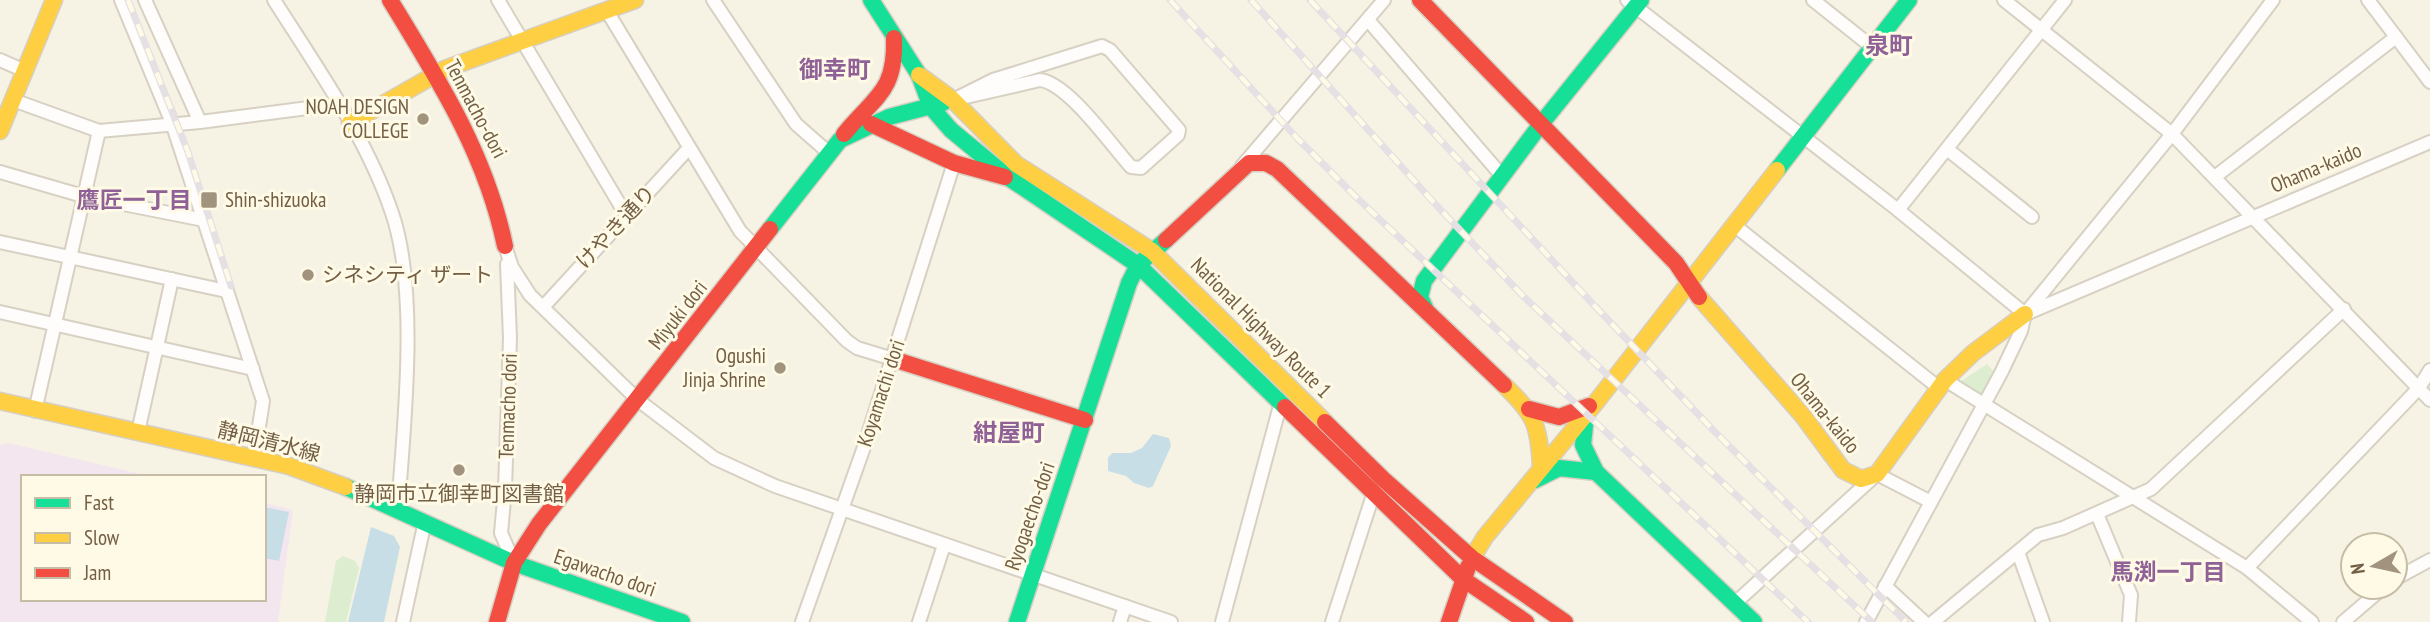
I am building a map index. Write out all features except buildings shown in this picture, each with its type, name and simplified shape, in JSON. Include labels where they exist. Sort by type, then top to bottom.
[{"type":"main road","points":[[0,131],[54,0]]},
{"type":"main road","name":"Tenmacho-dori","points":[[390,0],[482,163],[498,207],[505,246]]},
{"type":"main road","points":[[350,123],[434,74],[635,0]]},
{"type":"main road","name":"National Highway Route 1","points":[[871,0],[919,75],[931,107],[951,130],[1009,178],[1138,265],[1281,402],[1373,495],[1463,579],[1525,622]]},
{"type":"main road","name":"Ohama-kaido","points":[[1420,0],[1676,263],[1688,284],[1803,416],[1843,470],[1861,479],[1877,474],[1903,442],[1942,384],[1973,354],[2025,314]]},
{"type":"main road","points":[[1449,622],[1463,579],[1485,537],[1592,407],[1909,0]]},
{"type":"main road","points":[[1427,313],[1420,297],[1424,281],[1634,2]]},
{"type":"main road","points":[[840,140],[860,112],[888,87],[894,75],[894,38]]},
{"type":"main road","name":"National Highway Route 1","points":[[919,75],[953,100],[1016,164],[1152,251],[1383,480],[1472,558],[1565,622]]},
{"type":"main road","name":"Miyuki dori","points":[[497,622],[514,563],[539,524],[840,140],[889,117],[953,100]]},
{"type":"main road","points":[[871,124],[954,163],[1009,178]]},
{"type":"main road","points":[[1138,265],[1242,166],[1257,162],[1277,169],[1529,409],[1539,431],[1541,467]]},
{"type":"main road","name":"Ryogaecho-dori","points":[[1017,622],[1138,265]]},
{"type":"main road","points":[[1395,282],[1410,284],[1424,281]]},
{"type":"main road","points":[[893,359],[1085,420]]},
{"type":"main road","name":"静岡清水線","points":[[0,401],[254,458],[337,482],[514,563]]},
{"type":"main road","points":[[1529,409],[1553,418],[1592,407]]},
{"type":"main road","points":[[1592,407],[1582,433],[1583,445],[1596,472],[1754,622]]},
{"type":"main road","points":[[1527,486],[1547,472],[1559,468],[1596,472]]},
{"type":"main road","name":"Egawacho dori","points":[[514,563],[682,622]]},
{"type":"street","points":[[121,0],[172,123],[253,369],[264,412],[254,458]]},
{"type":"street","points":[[145,0],[200,122]]},
{"type":"street","points":[[274,0],[350,123],[393,216],[403,276],[405,412],[398,508]]},
{"type":"street","points":[[498,0],[626,215]]},
{"type":"street","points":[[713,0],[796,124],[829,153]]},
{"type":"street","points":[[1242,166],[1384,0]]},
{"type":"street","points":[[1813,0],[1872,47]]},
{"type":"street","points":[[2004,0],[2172,134],[2256,217],[2430,400]]},
{"type":"street","points":[[1898,210],[2065,0]]},
{"type":"street","name":"Ohama-kaido","points":[[2025,314],[2172,134],[2273,0]]},
{"type":"street","points":[[2370,1],[2428,74]]},
{"type":"street","points":[[1634,2],[2025,314],[2021,331],[1984,405],[1866,622]]},
{"type":"street","points":[[607,11],[740,231],[847,341],[857,348],[893,359]]},
{"type":"street","points":[[1368,20],[1502,176]]},
{"type":"street","points":[[2216,176],[2396,37]]},
{"type":"street","points":[[953,100],[1102,46],[1110,50],[1179,130],[1173,140],[1142,168],[1135,169],[1067,96],[1049,81],[1040,80],[983,90]]},
{"type":"street","points":[[0,60],[25,71]]},
{"type":"street","points":[[13,100],[99,131],[200,122],[339,104]]},
{"type":"street","points":[[35,411],[99,131]]},
{"type":"street","name":"Ohama-kaido","points":[[2025,314],[2430,142]]},
{"type":"street","name":"けやき通り","points":[[544,306],[689,148]]},
{"type":"street","points":[[1947,149],[2032,217]]},
{"type":"street","name":"Koyamachi dori","points":[[802,622],[893,359],[954,163]]},
{"type":"street","points":[[0,172],[83,196],[204,220]]},
{"type":"street","points":[[1734,225],[1942,384],[1984,405],[2247,568],[2312,622]]},
{"type":"street","points":[[0,242],[226,291]]},
{"type":"street","points":[[505,246],[520,282],[638,400],[693,444],[721,462],[775,486],[1171,622]]},
{"type":"street","name":"Tenmacho dori","points":[[505,246],[510,331],[501,533],[514,563]]},
{"type":"street","points":[[138,432],[172,279]]},
{"type":"street","points":[[1933,622],[2038,535],[2097,514],[2151,489],[2344,309]]},
{"type":"street","points":[[0,312],[253,369]]},
{"type":"street","points":[[2247,568],[2419,388],[2430,370]]},
{"type":"street","points":[[1222,622],[1281,402]]},
{"type":"street","points":[[1734,604],[1877,474],[1931,502]]},
{"type":"street","points":[[1332,622],[1373,495]]},
{"type":"street","points":[[2097,514],[2131,594],[2129,622]]},
{"type":"street","points":[[403,622],[425,521]]},
{"type":"street","points":[[919,622],[944,545]]},
{"type":"street","points":[[2018,552],[2043,622]]},
{"type":"street","points":[[2409,571],[2430,560]]},
{"type":"street","points":[[1885,586],[1924,622]]},
{"type":"street","points":[[2343,622],[2368,601]]},
{"type":"street","points":[[1120,622],[1125,606]]},
{"type":"shaded area","points":[[9,443],[145,475],[21,475],[21,601],[266,601],[266,503],[293,510],[278,622],[0,622],[0,445]]},
{"type":"green space","points":[[1987,364],[1995,373],[1982,400],[1957,384]]},
{"type":"green space","points":[[343,556],[355,561],[359,568],[346,622],[325,622],[336,561]]},
{"type":"water","points":[[1153,434],[1169,438],[1171,446],[1153,486],[1149,488],[1134,483],[1126,476],[1108,471],[1108,458],[1112,453],[1131,453],[1142,448]]},
{"type":"water","points":[[266,507],[289,512],[279,561],[266,558]]},
{"type":"water","points":[[371,527],[394,536],[400,547],[384,622],[348,622]]},
{"type":"railway","points":[[128,0],[188,152],[231,286]]},
{"type":"railway","points":[[1170,0],[1297,138],[1356,197],[1808,622]]},
{"type":"railway","points":[[1251,0],[1437,206],[1524,297],[1872,622]]},
{"type":"railway","points":[[1310,0],[1716,433],[1906,622]]},
{"type":"traffic: fast","points":[[871,0],[919,75],[931,107],[951,130],[1009,178],[1138,265],[1285,407]]},
{"type":"traffic: fast","points":[[1426,310],[1420,297],[1424,281],[1541,124],[1641,0]]},
{"type":"traffic: fast","points":[[1777,170],[1909,0]]},
{"type":"traffic: fast","points":[[770,229],[840,140],[889,117],[943,103]]},
{"type":"traffic: fast","points":[[1017,622],[1129,283],[1138,265],[1166,240]]},
{"type":"traffic: fast","points":[[1586,416],[1583,445],[1596,472],[1754,622]]},
{"type":"traffic: fast","points":[[1535,480],[1559,468],[1596,472]]},
{"type":"traffic: fast","points":[[346,487],[514,563]]},
{"type":"traffic: fast","points":[[514,563],[682,622]]},
{"type":"traffic: slow","points":[[0,131],[54,0]]},
{"type":"traffic: slow","points":[[350,123],[445,69],[635,0]]},
{"type":"traffic: slow","points":[[919,75],[953,100],[1016,164],[1152,251],[1325,422]]},
{"type":"traffic: slow","points":[[1472,558],[1485,537],[1597,401],[1777,170]]},
{"type":"traffic: slow","points":[[1699,297],[1803,416],[1843,470],[1861,479],[1877,474],[1945,380],[1973,353],[2025,314]]},
{"type":"traffic: slow","points":[[1504,385],[1529,413],[1537,431],[1541,467]]},
{"type":"traffic: slow","points":[[0,401],[289,466],[346,487]]},
{"type":"traffic: jam","points":[[390,0],[442,88],[473,149],[497,212],[505,246]]},
{"type":"traffic: jam","points":[[1420,0],[1676,263],[1699,297]]},
{"type":"traffic: jam","points":[[844,134],[887,82],[894,56],[894,38]]},
{"type":"traffic: jam","points":[[871,124],[954,163],[1005,177]]},
{"type":"traffic: jam","points":[[1166,240],[1249,163],[1266,163],[1277,169],[1504,385]]},
{"type":"traffic: jam","points":[[497,622],[514,563],[539,524],[770,229]]},
{"type":"traffic: jam","points":[[893,359],[1085,420]]},
{"type":"traffic: jam","points":[[1529,409],[1559,417],[1589,406]]},
{"type":"traffic: jam","points":[[1285,407],[1463,579],[1526,622]]},
{"type":"traffic: jam","points":[[1325,422],[1383,479],[1472,558],[1565,622]]},
{"type":"traffic: jam","points":[[1449,622],[1468,567]]},
{"type":"place","name":"NOAH DESIGN COLLEGE","points":[[423,119]]},
{"type":"place","name":"Shin-shizuoka","points":[[209,200]]},
{"type":"place","name":"シネシティ ザート","points":[[308,275]]},
{"type":"place","name":"Ogushi Jinja Shrine","points":[[780,368]]},
{"type":"place","name":"静岡市立御幸町図書館","points":[[459,470]]},
{"type":"district","name":"泉町","points":[[1889,46]]},
{"type":"district","name":"御幸町","points":[[835,70]]},
{"type":"district","name":"鷹匠一丁目","points":[[134,200]]},
{"type":"district","name":"紺屋町","points":[[1009,433]]},
{"type":"district","name":"馬渕一丁目","points":[[2168,572]]}]
